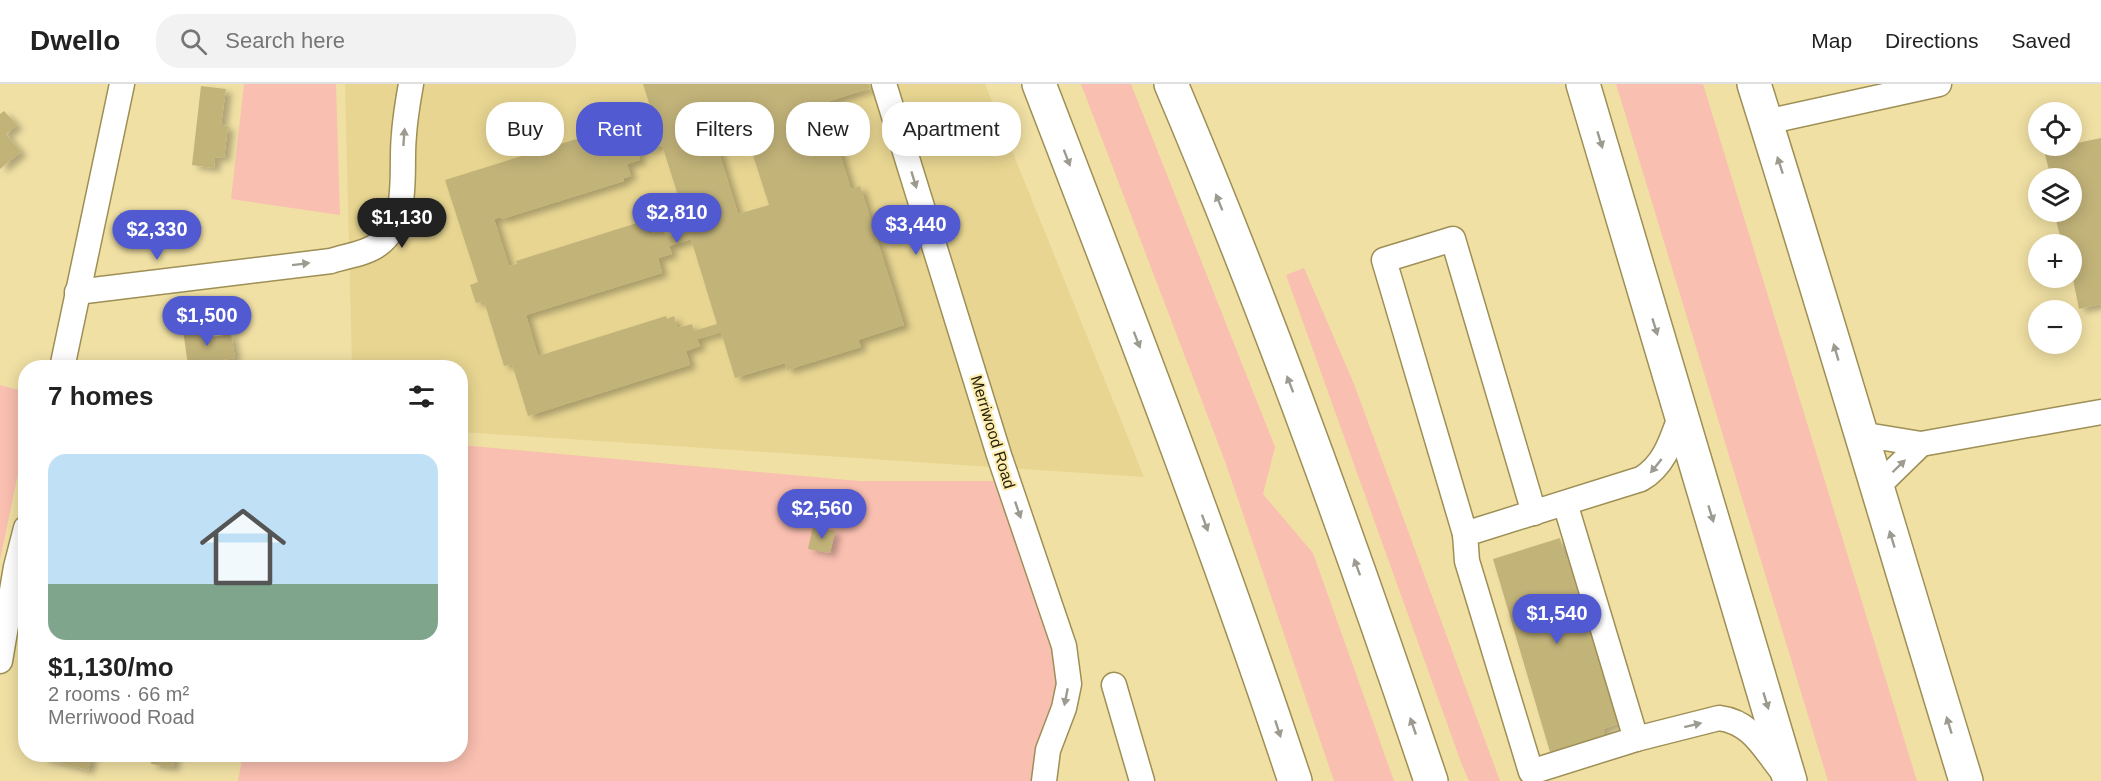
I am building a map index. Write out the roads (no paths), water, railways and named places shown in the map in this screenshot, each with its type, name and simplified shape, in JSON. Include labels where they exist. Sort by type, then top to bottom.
[{"type":"highway","points":[[1038,84],[1176,445],[1261,677],[1295,781]]},
{"type":"highway","points":[[1171,84],[1294,393],[1378,622],[1431,781]]},
{"type":"highway","points":[[1583,84],[1790,781]]},
{"type":"highway","points":[[1754,84],[1800,229],[1876,488],[1966,781]]},
{"type":"street","points":[[64,360],[122,84]]},
{"type":"street","points":[[77,292],[331,261],[379,244],[390,231],[398,215],[402,188],[404,136],[411,84]]},
{"type":"street","name":"Merriwood Road","points":[[884,84],[999,455],[1064,646],[1069,684],[1064,708],[1048,750],[1044,781]]},
{"type":"street","points":[[1766,122],[1908,87],[1939,84]]},
{"type":"street","points":[[1534,513],[1453,239],[1384,260],[1465,534],[1467,561],[1531,772],[1636,739],[1719,718],[1742,725],[1754,735],[1790,781]]},
{"type":"street","points":[[1860,434],[1921,444],[2101,412]]},
{"type":"street","points":[[1465,534],[1641,479],[1650,474],[1668,451],[1681,414]]},
{"type":"street","points":[[1876,488],[1921,444]]},
{"type":"street","points":[[1566,503],[1636,739]]},
{"type":"street","points":[[0,661],[18,559]]},
{"type":"street","points":[[1114,685],[1142,781]]}]
